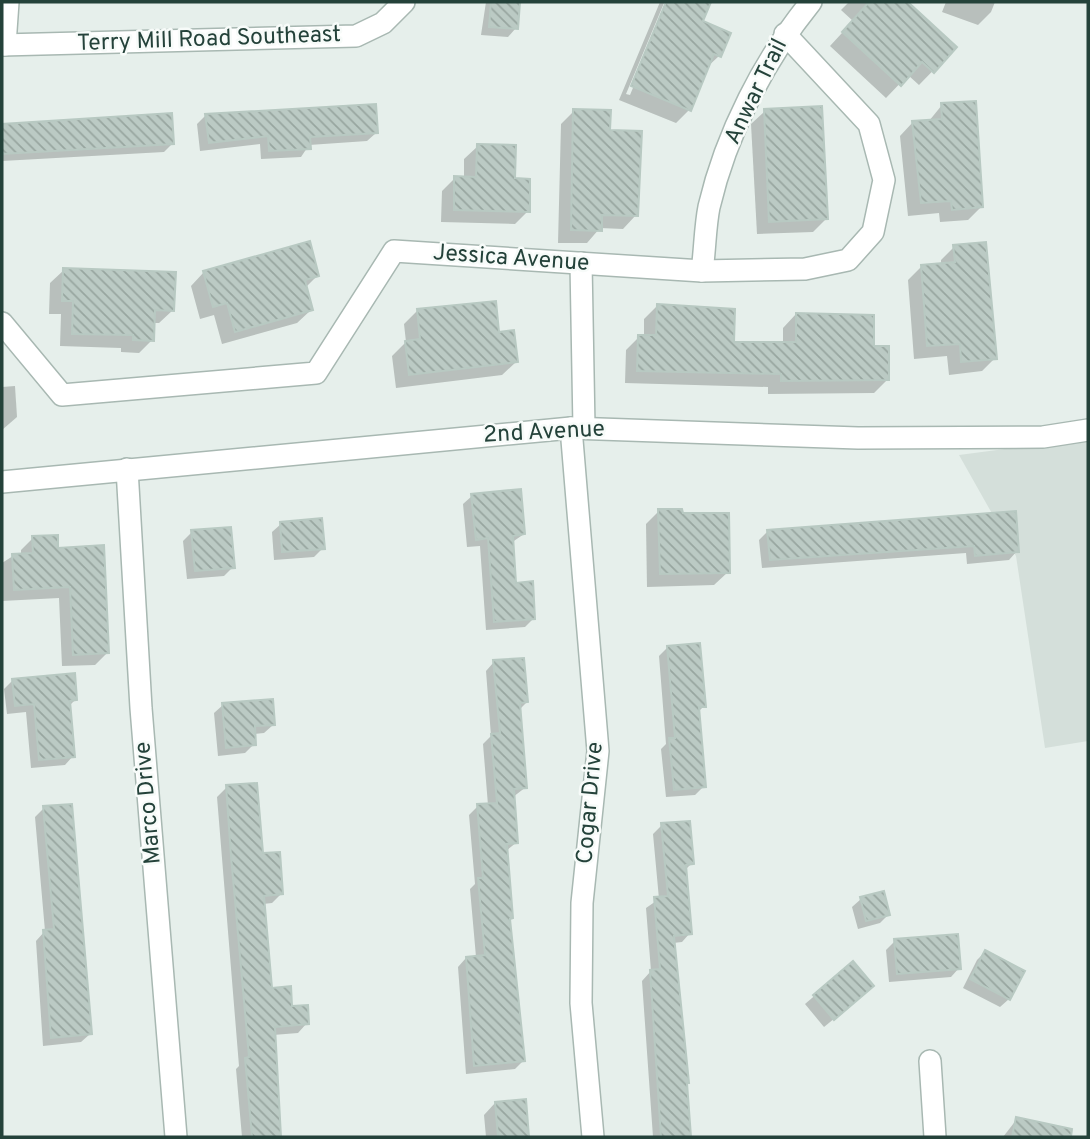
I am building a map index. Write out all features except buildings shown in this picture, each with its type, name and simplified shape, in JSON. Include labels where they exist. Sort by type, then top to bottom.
[{"type":"street","points":[[3,45],[8,2]]},
{"type":"street","name":"Terry Mill Road Southeast","points":[[3,45],[356,36],[383,23],[404,2]]},
{"type":"street","name":"Anwar Trail","points":[[702,271],[709,207],[735,128],[785,34],[811,2]]},
{"type":"street","name":"Jessica Avenue","points":[[2,323],[62,395],[316,373],[394,251],[702,271],[805,269],[848,260],[873,232],[884,180],[869,124],[785,34]]},
{"type":"street","name":"Cogar Drive","points":[[581,263],[578,428],[598,751],[582,903],[581,1003],[593,1137]]},
{"type":"street","name":"2nd Avenue","points":[[2,482],[578,428],[858,438],[1043,437],[1088,430]]},
{"type":"street","name":"Marco Drive","points":[[127,469],[141,708],[176,1137]]},
{"type":"street","points":[[930,1061],[935,1137]]},
{"type":"shaded area","points":[[1088,438],[1088,741],[1045,748],[1016,556],[959,455]]}]
